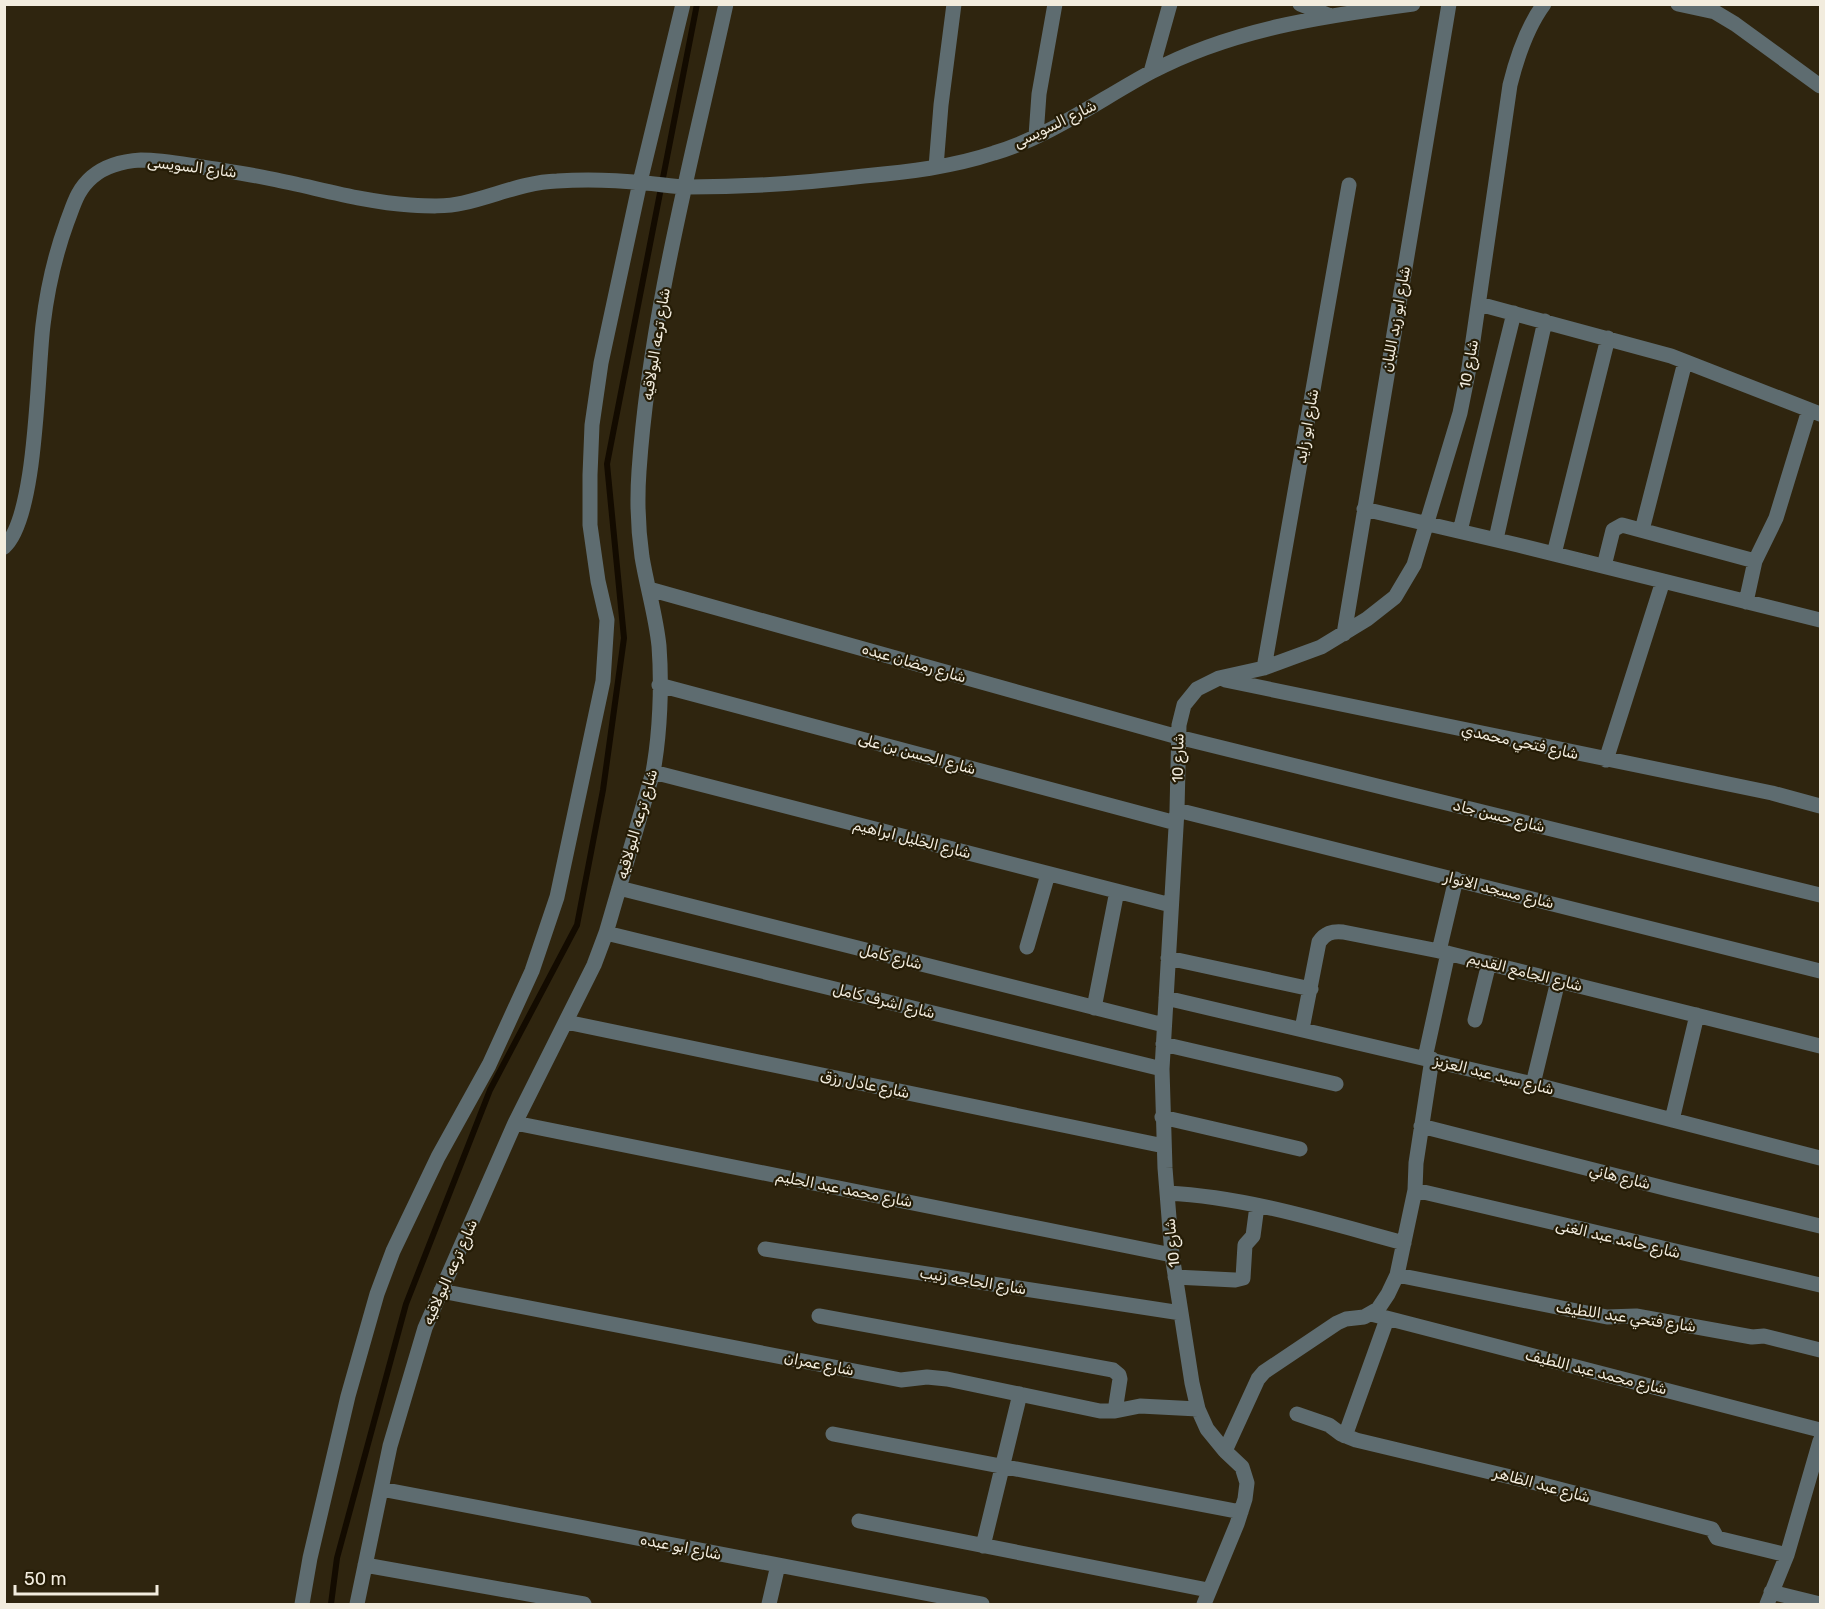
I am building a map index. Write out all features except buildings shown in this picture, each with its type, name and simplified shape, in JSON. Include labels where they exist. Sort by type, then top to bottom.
[{"type":"street","points":[[302,1605],[310,1558],[345,1406],[377,1294],[410,1212],[494,1054],[531,971],[557,897],[603,681],[607,620],[598,581],[590,525],[592,425],[601,363],[683,4]]},
{"type":"street","name":"شارع ترعه البولاقيه","points":[[357,1605],[390,1446],[425,1328],[515,1123],[594,965],[606,933],[653,772],[657,747],[659,647],[638,523],[639,472],[653,348],[679,187],[726,4]]},
{"type":"street","points":[[936,167],[941,105],[954,4]]},
{"type":"street","points":[[1036,136],[1039,94],[1055,4]]},
{"type":"street","points":[[1151,72],[1170,4]]},
{"type":"street","name":"شارع السويسى","points":[[4,547],[13,540],[21,521],[28,492],[44,321],[63,233],[80,189],[96,173],[116,164],[141,160],[173,163],[267,178],[363,200],[432,207],[461,204],[533,183],[559,180],[643,183],[679,187],[807,183],[936,167],[997,153],[1091,108],[1151,72],[1201,49],[1232,39],[1329,16],[1413,4]]},
{"type":"street","name":"شارع ابو زيد اللبان","points":[[1344,634],[1449,4]]},
{"type":"street","name":"شارع 10","points":[[1206,1597],[1241,1512],[1247,1483],[1242,1467],[1207,1429],[1198,1409],[1172,1255],[1162,1117],[1162,1069],[1177,817],[1179,725],[1184,705],[1197,689],[1219,678],[1264,668],[1321,647],[1344,634],[1395,597],[1414,565],[1460,413],[1469,368],[1510,85],[1516,60],[1544,4]]},
{"type":"street","points":[[1678,4],[1716,8],[1821,86]]},
{"type":"street","points":[[1306,6],[1329,16]]},
{"type":"street","name":"شارع ابو زايد","points":[[1264,668],[1349,185]]},
{"type":"street","points":[[1479,304],[1671,356],[1815,412],[1776,518],[1755,561],[1746,602]]},
{"type":"street","points":[[1460,531],[1514,313]]},
{"type":"street","points":[[1496,539],[1545,321]]},
{"type":"street","points":[[1554,554],[1608,338]]},
{"type":"street","points":[[1642,530],[1685,362]]},
{"type":"street","points":[[1364,509],[1496,539],[1821,620]]},
{"type":"street","points":[[1604,566],[1613,530],[1622,525],[1755,561]]},
{"type":"street","points":[[1606,760],[1663,581]]},
{"type":"street","name":"شارع رمضان عبده","points":[[649,589],[1178,737]]},
{"type":"street","name":"شارع فتحي محمدي","points":[[1219,678],[1772,793],[1821,806]]},
{"type":"street","name":"شارع الحسن بن على","points":[[658,685],[1177,817]]},
{"type":"street","name":"شارع حسن جاد","points":[[1178,737],[1821,895]]},
{"type":"street","name":"شارع الخليل ابراهيم","points":[[653,772],[1171,905]]},
{"type":"street","name":"شارع مسجد الانوار","points":[[1177,817],[1456,879],[1821,971]]},
{"type":"street","points":[[1027,947],[1048,874]]},
{"type":"street","points":[[1225,1451],[1258,1379],[1264,1372],[1336,1323],[1364,1316],[1378,1309],[1397,1275],[1415,1191],[1416,1162],[1428,1059],[1456,879]]},
{"type":"street","name":"شارع كامل","points":[[618,888],[1164,1025]]},
{"type":"street","points":[[1094,1008],[1117,891]]},
{"type":"street","name":"شارع الجامع القديم","points":[[1302,1029],[1319,942],[1324,935],[1343,932],[1444,952],[1821,1046]]},
{"type":"street","name":"شارع اشرف كامل","points":[[606,933],[1162,1069]]},
{"type":"street","points":[[1168,958],[1311,989]]},
{"type":"street","points":[[1475,1020],[1489,963]]},
{"type":"street","points":[[1533,1084],[1558,981]]},
{"type":"street","name":"شارع سيد عبد العزيز","points":[[1166,998],[1533,1084],[1821,1158]]},
{"type":"street","points":[[1672,1120],[1697,1015]]},
{"type":"street","name":"شارع عادل رزق","points":[[566,1022],[1164,1146]]},
{"type":"street","points":[[1163,1044],[1336,1084]]},
{"type":"street","points":[[1162,1117],[1300,1149]]},
{"type":"street","name":"شارع محمد عبد الحليم","points":[[515,1123],[1172,1255]]},
{"type":"street","name":"شارع هاني","points":[[1421,1126],[1660,1188],[1821,1226]]},
{"type":"street","name":"شارع حامد عبد الغنى","points":[[1415,1191],[1821,1285]]},
{"type":"street","points":[[1167,1193],[1209,1197],[1257,1206],[1404,1243]]},
{"type":"street","points":[[1175,1276],[1235,1280],[1243,1278],[1245,1243],[1253,1236],[1257,1206]]},
{"type":"street","name":"شارع الحاجه زنيب","points":[[765,1249],[1181,1313]]},
{"type":"street","name":"شارع فتحي عبد اللطيف","points":[[1397,1275],[1607,1317],[1636,1316],[1752,1336],[1764,1336],[1821,1350]]},
{"type":"street","name":"شارع عمران","points":[[441,1291],[901,1380],[927,1377],[947,1379],[1100,1411],[1115,1411],[1140,1406],[1198,1409]]},
{"type":"street","points":[[819,1316],[1113,1370],[1120,1379],[1115,1411]]},
{"type":"street","name":"شارع محمد عبد اللطيف","points":[[1364,1316],[1387,1318],[1821,1430]]},
{"type":"street","points":[[1345,1436],[1387,1318]]},
{"type":"street","points":[[983,1546],[1020,1394]]},
{"type":"street","name":"شارع عبد الظاهر","points":[[1297,1414],[1333,1427],[1345,1436],[1712,1529],[1717,1538],[1786,1555]]},
{"type":"street","points":[[832,1434],[1241,1512]]},
{"type":"street","points":[[1820,1605],[1769,1598],[1786,1555],[1821,1441]]},
{"type":"street","name":"شارع ابو عبده","points":[[381,1489],[982,1605]]},
{"type":"street","points":[[859,1521],[983,1546],[1206,1597]]},
{"type":"street","points":[[365,1565],[584,1605]]},
{"type":"street","points":[[769,1605],[778,1565]]},
{"type":"waterway","points":[[331,1604],[337,1558],[406,1304],[490,1090],[577,925],[603,790],[624,638],[607,464],[697,4]]}]
